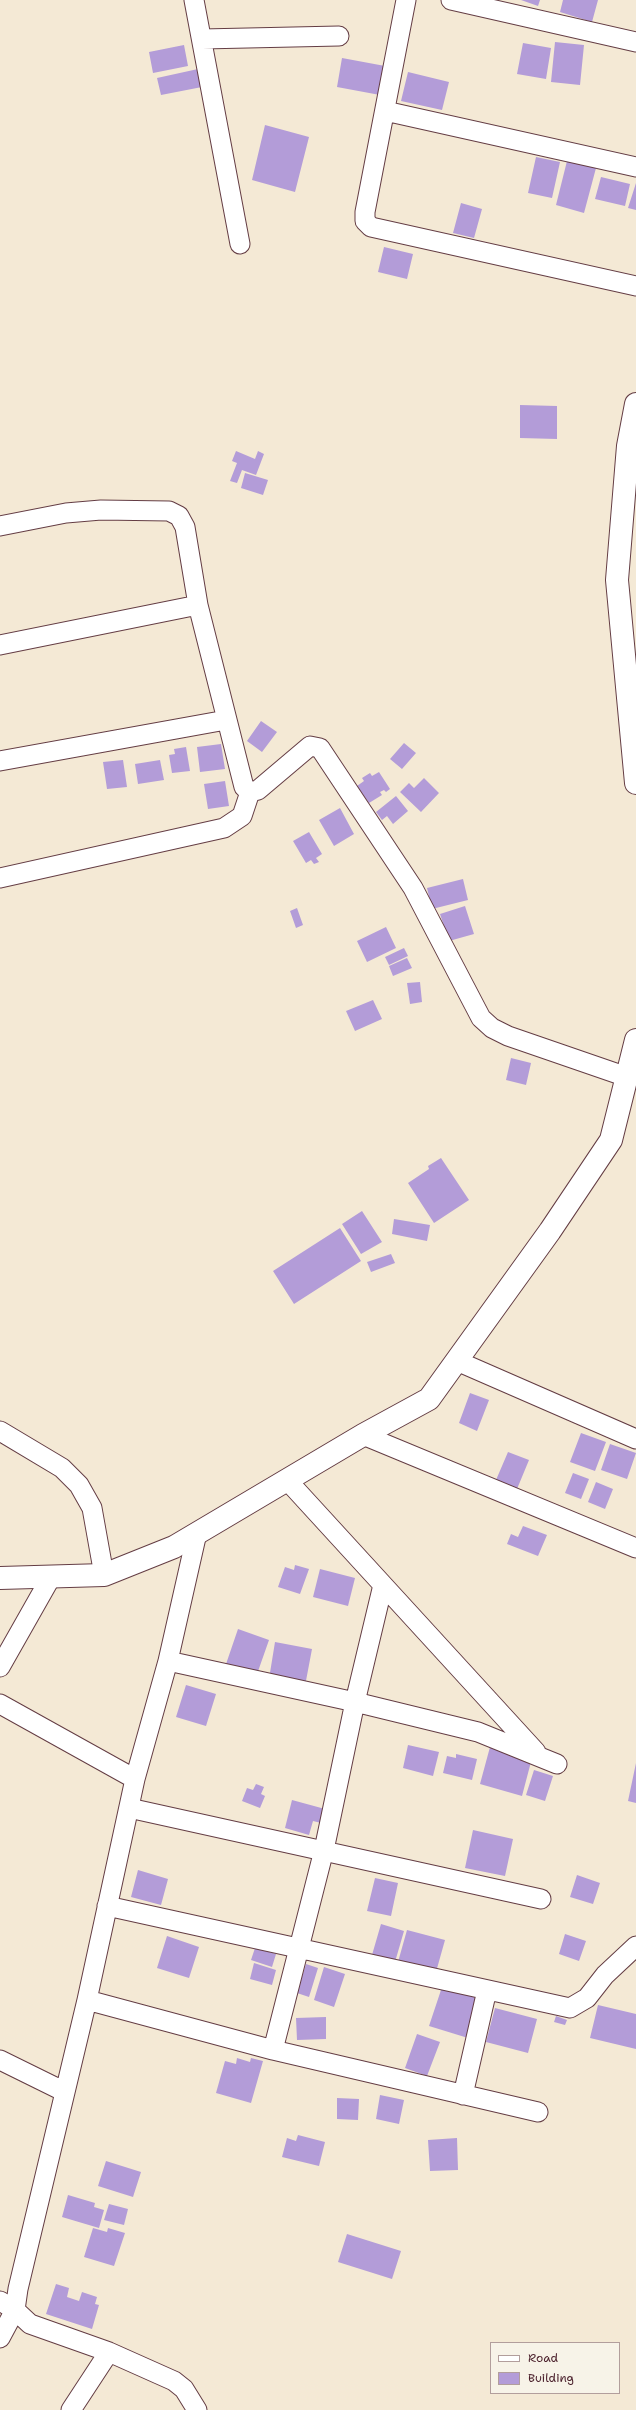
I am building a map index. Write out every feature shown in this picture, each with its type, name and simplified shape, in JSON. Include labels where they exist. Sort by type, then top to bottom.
[{"type":"main road","points":[[636,404],[631,464],[617,580],[632,706],[636,783]]},
{"type":"main road","points":[[0,1578],[104,1575],[174,1547],[363,1435],[429,1399],[550,1231],[611,1140],[636,1040]]},
{"type":"street","points":[[194,0],[240,244]]},
{"type":"street","points":[[406,0],[365,212],[366,221],[371,227],[636,286]]},
{"type":"street","points":[[451,0],[636,42]]},
{"type":"street","points":[[202,39],[339,36]]},
{"type":"street","points":[[385,111],[636,167]]},
{"type":"street","points":[[0,526],[66,513],[101,510],[169,511],[179,516],[185,527],[198,605],[226,720],[244,787],[250,792]]},
{"type":"street","points":[[0,645],[198,605]]},
{"type":"street","points":[[0,761],[226,720]]},
{"type":"street","points":[[250,792],[258,790],[310,746],[320,748],[413,888],[481,1018],[492,1028],[508,1036],[627,1077]]},
{"type":"street","points":[[0,878],[224,828],[242,816],[250,792]]},
{"type":"street","points":[[456,1361],[636,1439]]},
{"type":"street","points":[[0,1431],[62,1468],[79,1485],[92,1508],[104,1575]]},
{"type":"street","points":[[363,1435],[636,1548]]},
{"type":"street","points":[[168,1661],[355,1702],[478,1732],[549,1761],[383,1585],[287,1480]]},
{"type":"street","points":[[0,2338],[8,2306],[18,2289],[87,2000],[134,1779],[168,1661],[197,1533]]},
{"type":"street","points":[[0,1667],[51,1577]]},
{"type":"street","points":[[273,2050],[324,1850],[355,1702],[383,1585]]},
{"type":"street","points":[[0,1704],[134,1779]]},
{"type":"street","points":[[129,1808],[541,1899]]},
{"type":"street","points":[[108,1906],[570,2008],[587,1998],[605,1975],[636,1946]]},
{"type":"street","points":[[463,2095],[487,1990]]},
{"type":"street","points":[[87,2000],[273,2050],[538,2112]]},
{"type":"street","points":[[0,2060],[65,2092]]},
{"type":"street","points":[[8,2306],[30,2324],[109,2352],[174,2381],[184,2389],[197,2410]]},
{"type":"street","points":[[71,2410],[109,2352]]},
{"type":"building","points":[[521,0],[540,0],[538,6]]},
{"type":"building","points":[[563,0],[598,0],[592,22],[560,12]]},
{"type":"building","points":[[555,42],[584,45],[580,85],[551,82]]},
{"type":"building","points":[[523,43],[551,48],[546,79],[517,74]]},
{"type":"building","points":[[184,45],[188,66],[153,73],[149,52]]},
{"type":"building","points":[[342,58],[385,66],[380,95],[337,87]]},
{"type":"building","points":[[198,69],[202,87],[161,95],[157,78]]},
{"type":"building","points":[[408,72],[449,82],[442,110],[401,101]]},
{"type":"building","points":[[265,125],[309,137],[295,192],[252,180]]},
{"type":"building","points":[[536,157],[560,162],[552,198],[528,193]]},
{"type":"building","points":[[567,161],[596,168],[584,213],[556,205]]},
{"type":"building","points":[[601,177],[630,184],[625,206],[595,199]]},
{"type":"building","points":[[636,183],[636,210],[628,208]]},
{"type":"building","points":[[461,203],[482,209],[474,238],[453,233]]},
{"type":"building","points":[[384,247],[413,254],[407,279],[378,272]]},
{"type":"building","points":[[520,405],[557,406],[557,439],[520,438]]},
{"type":"building","points":[[236,451],[255,459],[258,451],[264,454],[256,475],[242,470],[237,483],[230,481],[237,463],[232,461]]},
{"type":"building","points":[[245,473],[268,480],[263,495],[241,488]]},
{"type":"building","points":[[261,721],[277,732],[262,752],[247,741]]},
{"type":"building","points":[[404,743],[416,753],[402,769],[390,759]]},
{"type":"building","points":[[221,744],[225,769],[200,772],[197,747]]},
{"type":"building","points":[[186,747],[190,771],[172,773],[169,755],[175,754],[174,749]]},
{"type":"building","points":[[123,760],[127,787],[107,789],[103,762]]},
{"type":"building","points":[[160,760],[164,780],[138,784],[135,764]]},
{"type":"building","points":[[379,772],[390,789],[386,792],[384,790],[380,792],[382,795],[369,803],[357,786],[364,781],[362,778],[370,773],[372,776]]},
{"type":"building","points":[[424,778],[439,793],[421,812],[400,792],[409,783],[414,788]]},
{"type":"building","points":[[225,781],[229,806],[208,809],[204,784]]},
{"type":"building","points":[[396,796],[408,811],[393,824],[387,816],[382,820],[376,812]]},
{"type":"building","points":[[340,808],[354,834],[334,846],[319,820]]},
{"type":"building","points":[[309,832],[322,854],[316,858],[319,862],[314,864],[311,860],[306,863],[293,841]]},
{"type":"building","points":[[463,879],[468,900],[432,909],[427,888]]},
{"type":"building","points":[[465,906],[474,934],[449,941],[440,914]]},
{"type":"building","points":[[297,908],[303,925],[296,928],[290,911]]},
{"type":"building","points":[[386,927],[396,948],[367,962],[357,941]]},
{"type":"building","points":[[404,948],[408,956],[389,965],[385,957]]},
{"type":"building","points":[[407,958],[412,968],[393,976],[389,966]]},
{"type":"building","points":[[420,982],[422,1002],[410,1004],[407,983]]},
{"type":"building","points":[[373,1000],[382,1019],[355,1031],[346,1011]]},
{"type":"building","points":[[511,1058],[531,1063],[526,1085],[506,1080]]},
{"type":"building","points":[[441,1158],[469,1200],[434,1223],[408,1183],[429,1169],[428,1166]]},
{"type":"building","points":[[362,1211],[382,1242],[361,1254],[342,1224]]},
{"type":"building","points":[[394,1219],[430,1225],[427,1241],[392,1234]]},
{"type":"building","points":[[340,1228],[361,1261],[294,1304],[273,1271]]},
{"type":"building","points":[[391,1254],[395,1263],[371,1272],[367,1262]]},
{"type":"building","points":[[470,1393],[489,1400],[477,1431],[459,1423]]},
{"type":"building","points":[[581,1433],[606,1442],[595,1471],[570,1462]]},
{"type":"building","points":[[610,1444],[636,1453],[627,1479],[601,1470]]},
{"type":"building","points":[[508,1452],[529,1460],[517,1489],[496,1480]]},
{"type":"building","points":[[573,1473],[589,1479],[581,1499],[565,1493]]},
{"type":"building","points":[[596,1482],[613,1489],[605,1509],[588,1502]]},
{"type":"building","points":[[523,1526],[547,1535],[538,1556],[507,1544],[511,1534],[518,1537]]},
{"type":"building","points":[[295,1565],[309,1569],[300,1594],[278,1587],[285,1567],[294,1570]]},
{"type":"building","points":[[320,1569],[355,1578],[348,1606],[313,1597]]},
{"type":"building","points":[[238,1629],[269,1640],[256,1677],[225,1667]]},
{"type":"building","points":[[275,1642],[312,1649],[305,1686],[269,1679]]},
{"type":"building","points":[[186,1685],[216,1694],[206,1726],[176,1717]]},
{"type":"building","points":[[408,1745],[439,1752],[433,1776],[403,1768]]},
{"type":"building","points":[[490,1747],[532,1758],[522,1796],[480,1784]]},
{"type":"building","points":[[456,1754],[477,1759],[472,1780],[443,1773],[447,1756],[456,1758]]},
{"type":"building","points":[[636,1763],[636,1803],[628,1801]]},
{"type":"building","points":[[534,1770],[553,1776],[545,1801],[526,1795]]},
{"type":"building","points":[[256,1784],[264,1787],[261,1794],[265,1796],[260,1808],[242,1801],[247,1788],[253,1790]]},
{"type":"building","points":[[292,1800],[325,1809],[321,1823],[313,1821],[309,1835],[285,1828]]},
{"type":"building","points":[[473,1830],[513,1839],[505,1876],[465,1868]]},
{"type":"building","points":[[138,1870],[168,1879],[161,1905],[131,1897]]},
{"type":"building","points":[[577,1875],[600,1883],[593,1904],[570,1897]]},
{"type":"building","points":[[375,1878],[398,1883],[391,1916],[367,1911]]},
{"type":"building","points":[[381,1924],[404,1931],[395,1962],[372,1955]]},
{"type":"building","points":[[407,1930],[445,1940],[436,1972],[398,1962]]},
{"type":"building","points":[[565,1934],[586,1941],[579,1961],[559,1954]]},
{"type":"building","points":[[167,1936],[199,1947],[189,1978],[157,1968]]},
{"type":"building","points":[[255,1948],[276,1954],[272,1967],[251,1960]]},
{"type":"building","points":[[254,1963],[276,1970],[272,1985],[250,1979]]},
{"type":"building","points":[[306,1964],[318,1968],[309,1997],[297,1993]]},
{"type":"building","points":[[324,1967],[345,1974],[334,2007],[314,2000]]},
{"type":"building","points":[[442,1987],[480,1999],[468,2038],[429,2026]]},
{"type":"building","points":[[598,2005],[636,2014],[636,2049],[590,2038]]},
{"type":"building","points":[[495,2008],[537,2019],[528,2053],[486,2042]]},
{"type":"building","points":[[556,2016],[567,2020],[565,2025],[554,2022]]},
{"type":"building","points":[[326,2017],[326,2039],[297,2040],[296,2018]]},
{"type":"building","points":[[417,2034],[440,2042],[427,2076],[405,2068]]},
{"type":"building","points":[[237,2058],[250,2062],[251,2058],[263,2061],[251,2103],[216,2093],[225,2061],[236,2064]]},
{"type":"building","points":[[380,2095],[404,2100],[399,2124],[376,2119]]},
{"type":"building","points":[[337,2098],[359,2099],[358,2120],[337,2119]]},
{"type":"building","points":[[298,2135],[325,2142],[319,2166],[282,2157],[287,2138],[296,2141]]},
{"type":"building","points":[[457,2138],[458,2170],[430,2171],[428,2140]]},
{"type":"building","points":[[106,2161],[141,2172],[133,2197],[98,2186]]},
{"type":"building","points":[[68,2195],[95,2203],[94,2207],[104,2210],[99,2228],[62,2217]]},
{"type":"building","points":[[109,2204],[128,2209],[124,2225],[104,2220]]},
{"type":"building","points":[[93,2228],[107,2232],[108,2228],[125,2233],[114,2266],[84,2257]]},
{"type":"building","points":[[347,2234],[401,2251],[392,2279],[338,2262]]},
{"type":"building","points":[[56,2284],[69,2288],[67,2297],[79,2301],[82,2292],[97,2297],[95,2304],[99,2305],[92,2329],[46,2314]]}]
